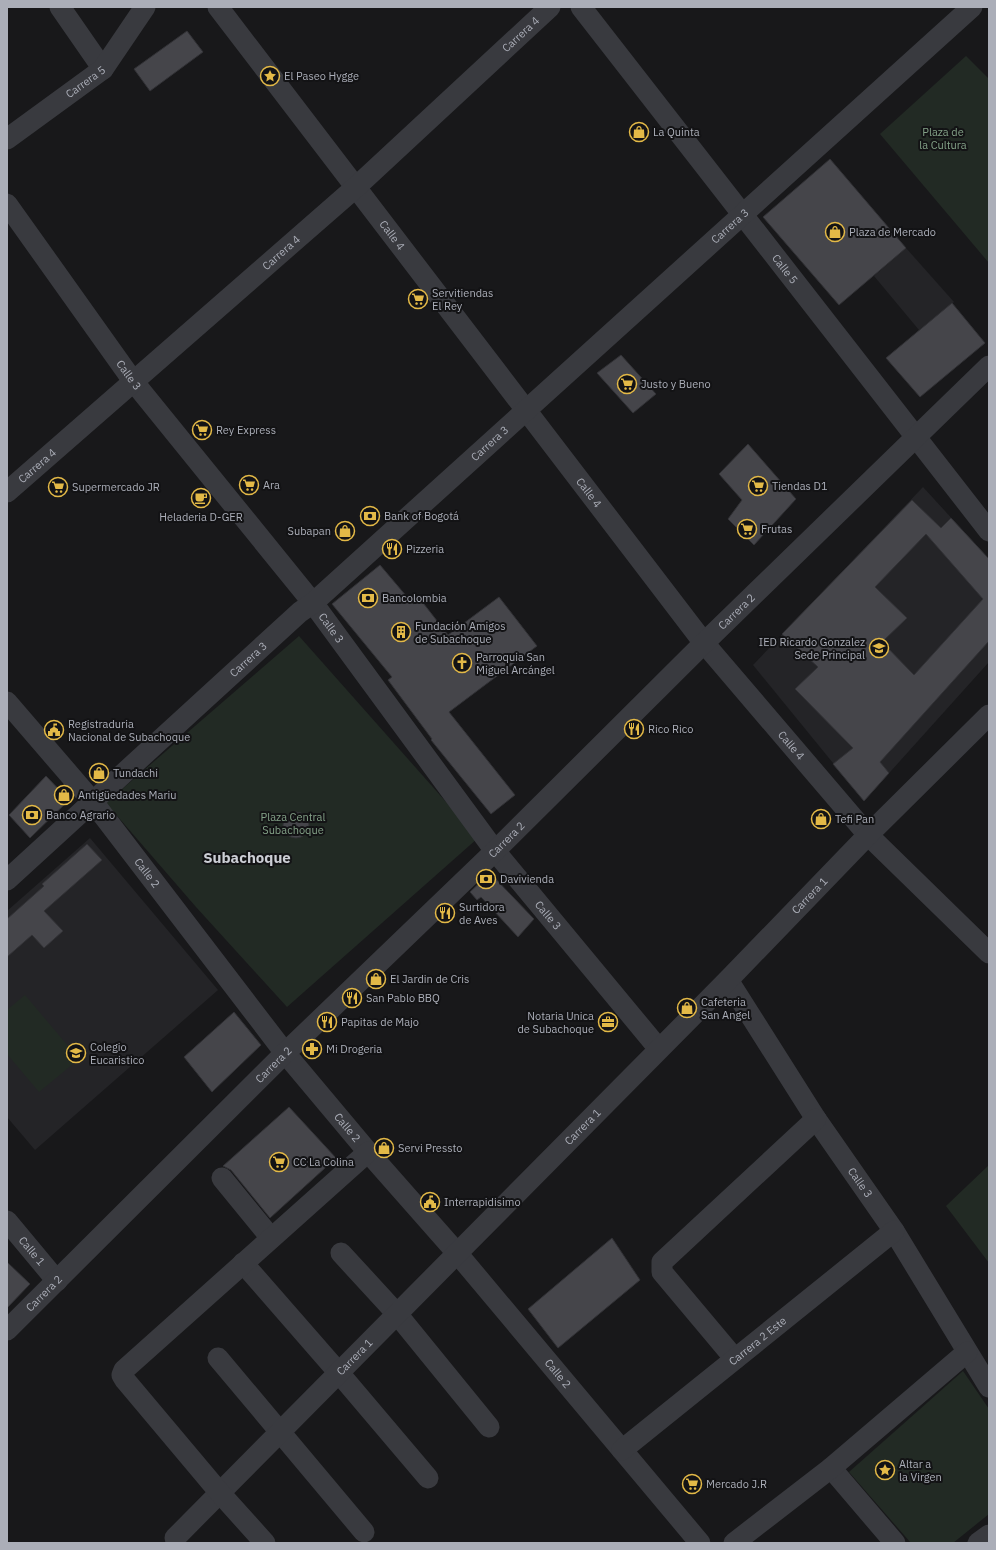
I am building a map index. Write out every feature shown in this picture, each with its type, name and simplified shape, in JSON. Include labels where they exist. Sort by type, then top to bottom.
[{"type":"street","points":[[60,7],[103,69]]},
{"type":"street","name":"Carrera 5","points":[[7,139],[103,69],[145,7]]},
{"type":"street","name":"Calle 4","points":[[218,7],[704,643],[868,835],[989,953]]},
{"type":"street","name":"Carrera 4","points":[[7,492],[355,188],[550,7]]},
{"type":"street","name":"Calle 5","points":[[581,7],[989,531]]},
{"type":"street","name":"Carrera 3","points":[[7,880],[300,612],[313,603],[972,7]]},
{"type":"street","name":"Calle 3","points":[[7,204],[133,381],[313,603],[496,851],[659,1049]]},
{"type":"street","name":"Carrera 2","points":[[7,1330],[285,1054],[496,851],[704,643],[989,366]]},
{"type":"street","name":"Calle 2","points":[[7,702],[93,802],[285,1054],[368,1152],[457,1253],[700,1543]]},
{"type":"street","name":"Carrera 1","points":[[175,1538],[728,980],[868,835],[989,715]]},
{"type":"street","name":"Calle 3","points":[[728,980],[816,1118],[894,1231],[989,1387]]},
{"type":"street","points":[[734,1360],[662,1272],[662,1262],[816,1118]]},
{"type":"street","points":[[265,1543],[220,1493],[122,1375],[124,1370],[368,1152]]},
{"type":"street","points":[[222,1178],[271,1238]]},
{"type":"street","name":"Calle 1","points":[[7,1221],[57,1281]]},
{"type":"street","name":"Carrera 2 Este","points":[[622,1450],[894,1231]]},
{"type":"street","points":[[341,1253],[397,1314],[489,1428]]},
{"type":"street","points":[[243,1263],[428,1478]]},
{"type":"street","points":[[734,1543],[831,1468],[967,1352]]},
{"type":"street","points":[[218,1358],[279,1433],[364,1532]]},
{"type":"street","points":[[831,1468],[895,1543]]},
{"type":"street","points":[[978,1543],[989,1535]]},
{"type":"shaded area","points":[[906,248],[954,302],[919,330],[874,276]]},
{"type":"shaded area","name":"IED Ricardo Gonzalez Sede Principal","points":[[923,487],[989,559],[989,662],[864,801],[753,665]]},
{"type":"shaded area","name":"Colegio Eucaristico","points":[[90,838],[218,990],[35,1150],[7,1117],[7,911]]},
{"type":"green space","name":"Plaza de la Cultura","points":[[966,56],[989,79],[989,263],[880,134]]},
{"type":"green space","name":"Plaza Central Subachoque","points":[[299,636],[478,838],[287,1007],[196,907],[106,803]]},
{"type":"green space","points":[[25,995],[79,1059],[39,1092],[7,1054],[7,1010]]},
{"type":"green space","points":[[989,1165],[989,1263],[946,1206]]},
{"type":"green space","points":[[963,1371],[989,1409],[989,1514],[953,1543],[911,1543],[849,1472]]},
{"type":"building","points":[[187,31],[203,52],[150,91],[134,69]]},
{"type":"building","name":"Plaza de Mercado","points":[[830,159],[906,248],[839,305],[763,217]]},
{"type":"building","points":[[952,303],[985,343],[920,397],[886,358]]},
{"type":"building","name":"Justo y Bueno","points":[[621,355],[656,394],[633,413],[597,373]]},
{"type":"building","name":"Tiendas D1","points":[[748,444],[796,499],[754,545],[728,519],[742,500],[719,474]]},
{"type":"building","name":"IED Ricardo Gonzalez Sede Principal","points":[[912,500],[941,528],[951,518],[989,559],[989,641],[880,762],[889,773],[864,801],[833,764],[853,748],[795,689],[818,667],[782,634]],"holes":[[[926,534],[983,599],[914,675],[882,642],[907,618],[875,587]]]},
{"type":"building","points":[[380,565],[413,604],[420,599],[448,635],[499,597],[537,646],[449,712],[515,795],[491,814],[431,740],[432,739],[388,680],[392,677],[332,604]]},
{"type":"building","name":"Banco Agrario","points":[[46,776],[69,800],[30,838],[9,815]]},
{"type":"building","points":[[296,812],[305,816],[309,825],[305,834],[296,838],[287,834],[283,825],[287,816]]},
{"type":"building","points":[[87,844],[102,860],[44,911],[63,931],[44,948],[32,935],[7,957],[7,919],[44,886],[42,884]]},
{"type":"building","points":[[490,873],[534,919],[518,937],[481,897],[477,900],[470,892]]},
{"type":"building","points":[[234,1012],[261,1045],[212,1092],[184,1057]]},
{"type":"building","name":"CC La Colina","points":[[289,1107],[336,1158],[270,1218],[231,1170],[223,1166]]},
{"type":"building","points":[[612,1238],[640,1280],[558,1348],[528,1309]]},
{"type":"building","points":[[7,1262],[30,1284],[7,1308]]},
{"type":"place","name":"El Paseo Hygge","points":[[270,76]]},
{"type":"place","name":"La Quinta","points":[[639,132]]},
{"type":"place","name":"Plaza de Mercado","points":[[835,232]]},
{"type":"place","name":"Servitiendas El Rey","points":[[418,299]]},
{"type":"place","name":"Justo y Bueno","points":[[627,384]]},
{"type":"place","name":"Rey Express","points":[[202,430]]},
{"type":"place","name":"Ara","points":[[249,485]]},
{"type":"place","name":"Tiendas D1","points":[[758,486]]},
{"type":"place","name":"Supermercado JR","points":[[58,487]]},
{"type":"place","name":"Heladeria D-GER","points":[[201,498]]},
{"type":"place","name":"Bank of Bogotá","points":[[370,516]]},
{"type":"place","name":"Frutas","points":[[747,529]]},
{"type":"place","name":"Subapan","points":[[345,531]]},
{"type":"place","name":"Pizzeria","points":[[392,549]]},
{"type":"place","name":"Bancolombia","points":[[368,598]]},
{"type":"place","name":"Fundación Amigos de Subachoque","points":[[401,632]]},
{"type":"place","name":"IED Ricardo Gonzalez Sede Principal","points":[[879,648]]},
{"type":"place","name":"Parroquia San Miguel Arcángel","points":[[462,663]]},
{"type":"place","name":"Rico Rico","points":[[634,729]]},
{"type":"place","name":"Registraduria Nacional de Subachoque","points":[[54,730]]},
{"type":"place","name":"Tundachi","points":[[99,773]]},
{"type":"place","name":"Antigüedades Mariu","points":[[64,795]]},
{"type":"place","name":"Banco Agrario","points":[[32,815]]},
{"type":"place","name":"Tefi Pan","points":[[821,819]]},
{"type":"place","name":"Davivienda","points":[[486,879]]},
{"type":"place","name":"Surtidora de Aves","points":[[445,913]]},
{"type":"place","name":"El Jardin de Cris","points":[[376,979]]},
{"type":"place","name":"San Pablo BBQ","points":[[352,998]]},
{"type":"place","name":"Cafeteria San Angel","points":[[687,1008]]},
{"type":"place","name":"Papitas de Majo","points":[[327,1022]]},
{"type":"place","name":"Notaria Unica de Subachoque","points":[[608,1022]]},
{"type":"place","name":"Mi Drogeria","points":[[312,1049]]},
{"type":"place","name":"Colegio Eucaristico","points":[[76,1053]]},
{"type":"place","name":"Servi Pressto","points":[[384,1148]]},
{"type":"place","name":"CC La Colina","points":[[279,1162]]},
{"type":"place","name":"Interrapidisimo","points":[[430,1202]]},
{"type":"place","name":"Altar a la Virgen","points":[[885,1470]]},
{"type":"place","name":"Mercado J.R","points":[[692,1484]]},
{"type":"district","name":"Subachoque","points":[[247,857]]}]
